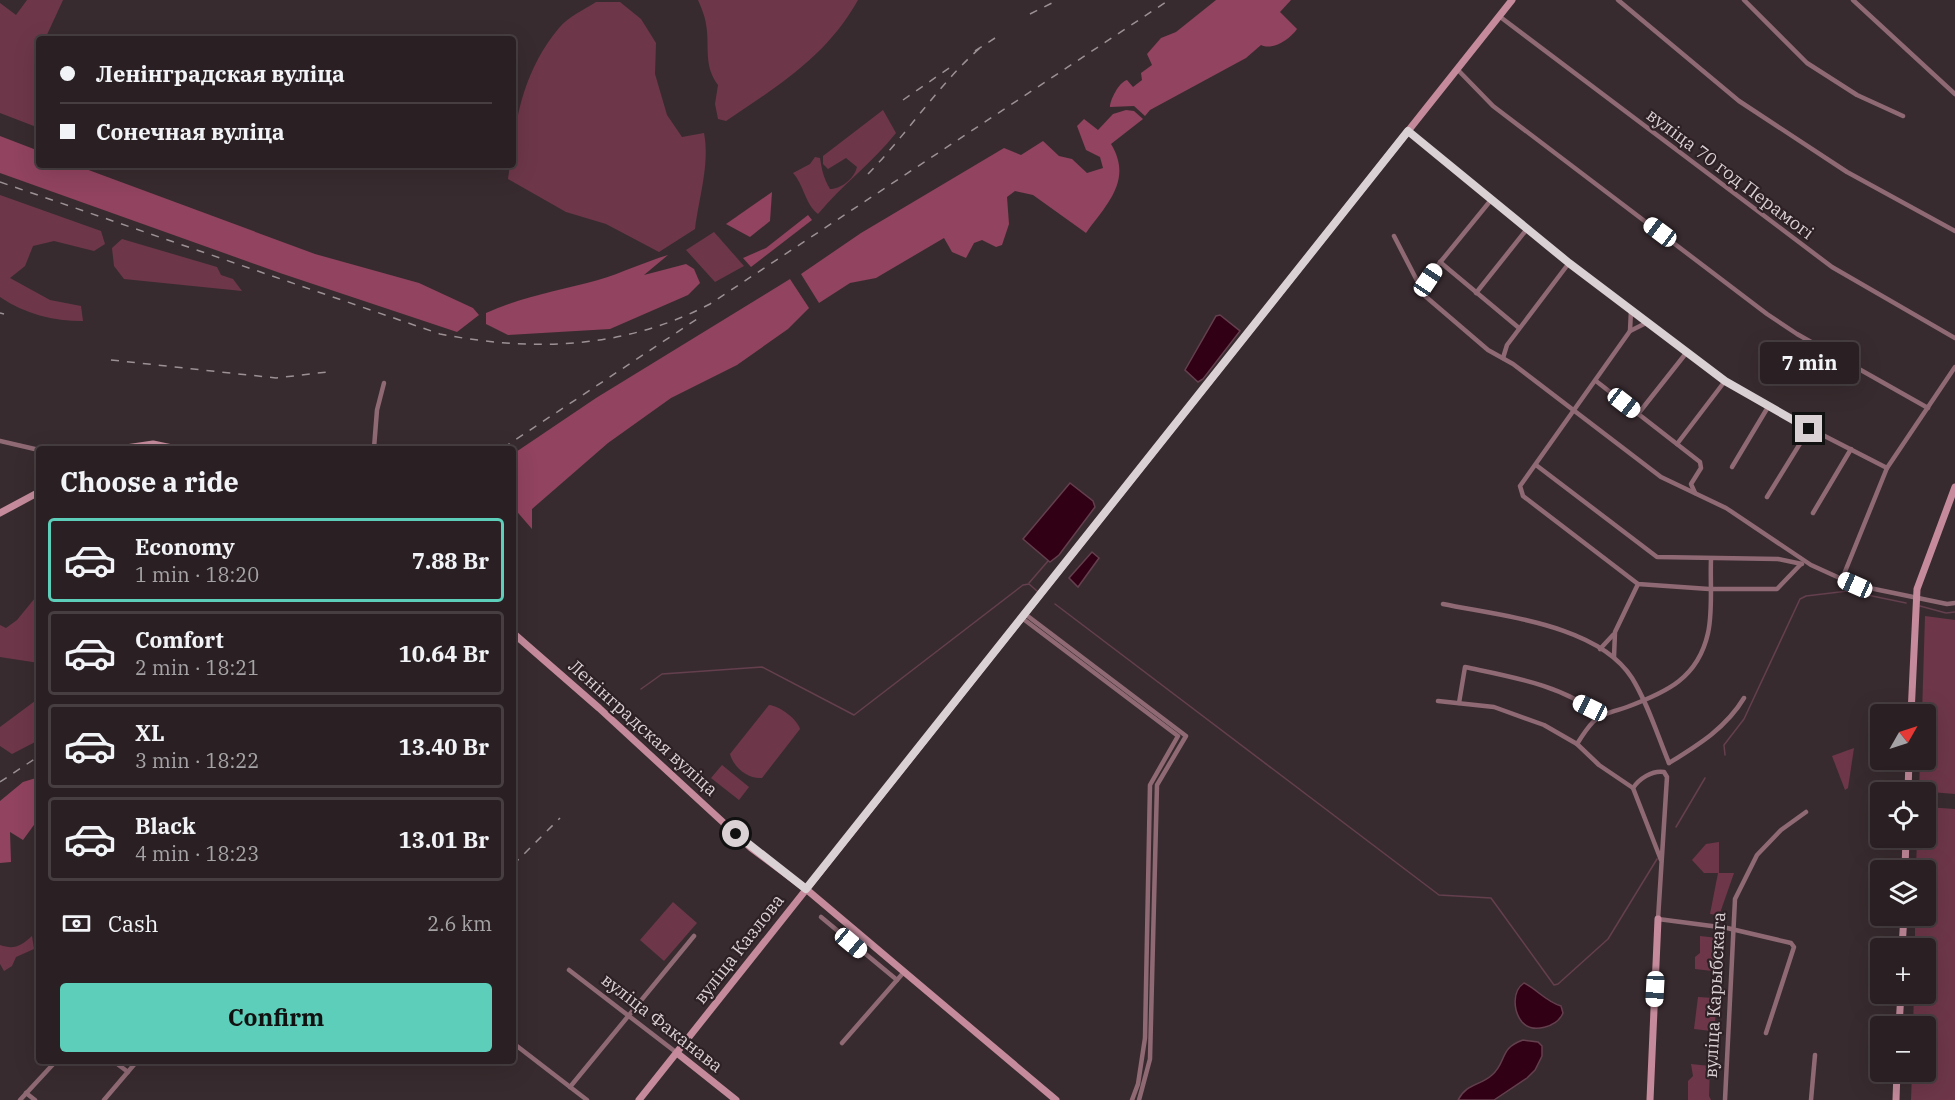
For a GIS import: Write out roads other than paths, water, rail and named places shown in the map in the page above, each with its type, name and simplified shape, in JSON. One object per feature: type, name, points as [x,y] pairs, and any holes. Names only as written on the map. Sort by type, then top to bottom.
[{"type":"main road","name":"вуліца Казлова","points":[[639,1100],[1512,0]]},
{"type":"main road","points":[[140,446],[153,444],[162,446]]},
{"type":"main road","points":[[1911,704],[1915,596],[1955,487]]},
{"type":"main road","points":[[0,513],[36,494]]},
{"type":"main road","name":"Ленінградская вуліца","points":[[516,636],[599,708],[751,848],[806,889],[1056,1100]]},
{"type":"main road","points":[[1650,1100],[1658,919]]},
{"type":"main road","name":"вуліца Факанава","points":[[677,1053],[736,1100]]},
{"type":"main road","points":[[1896,1100],[1897,1082]]},
{"type":"street","points":[[1618,0],[1739,100],[1847,172],[1955,231]]},
{"type":"street","points":[[1744,0],[1807,63],[1857,95],[1903,116]]},
{"type":"street","points":[[1853,0],[1878,26],[1955,94]]},
{"type":"street","name":"вуліца 70 год Перамогі","points":[[1499,16],[1832,267],[1955,338]]},
{"type":"street","points":[[1457,69],[1493,106],[1767,314],[1797,334],[1929,408]]},
{"type":"street","points":[[1408,131],[1569,263],[1725,381],[1768,407],[1887,468]]},
{"type":"street","points":[[1420,287],[1491,200]]},
{"type":"street","points":[[1476,293],[1527,229]]},
{"type":"street","points":[[1394,236],[1425,296],[1488,350],[1503,358],[1661,477],[1726,508],[1811,565],[1855,585],[1955,603]]},
{"type":"street","points":[[1440,262],[1519,328]]},
{"type":"street","points":[[1503,358],[1519,328],[1569,263]]},
{"type":"street","points":[[1630,331],[1631,310]]},
{"type":"street","points":[[1648,322],[1630,331],[1520,486],[1523,496],[1638,584],[1709,590],[1777,590],[1801,564]]},
{"type":"street","points":[[1638,414],[1687,352]]},
{"type":"street","points":[[1842,579],[1887,468],[1955,366]]},
{"type":"street","points":[[1596,381],[1702,465],[1691,484],[1695,493]]},
{"type":"street","points":[[1677,444],[1725,381]]},
{"type":"street","points":[[374,446],[376,410],[384,383]]},
{"type":"street","points":[[1732,467],[1768,407]]},
{"type":"street","points":[[1767,496],[1809,429]]},
{"type":"street","points":[[0,441],[36,449]]},
{"type":"street","points":[[1812,513],[1851,450]]},
{"type":"street","points":[[1536,465],[1657,557],[1790,560],[1811,565]]},
{"type":"street","points":[[1790,560],[1793,553]]},
{"type":"street","points":[[1577,744],[1600,716],[1644,701],[1683,679],[1700,659],[1709,631],[1711,559]]},
{"type":"street","points":[[1600,649],[1615,632],[1638,584]]},
{"type":"street","points":[[1443,603],[1536,622],[1568,632],[1614,657],[1631,677],[1644,701],[1669,763],[1666,774],[1658,919],[1732,929],[1791,943],[1794,947],[1766,1033]]},
{"type":"street","points":[[1023,616],[1178,736],[1150,785],[1145,1038],[1138,1084],[1132,1100]]},
{"type":"street","points":[[1023,616],[1186,736],[1157,785],[1150,1059],[1139,1100]]},
{"type":"street","points":[[1614,657],[1615,632]]},
{"type":"street","points":[[1459,703],[1465,668],[1529,681],[1590,708],[1600,716]]},
{"type":"street","points":[[1669,763],[1703,742],[1726,722],[1744,698]]},
{"type":"street","points":[[1438,701],[1494,707],[1562,733],[1599,765],[1633,788],[1661,860]]},
{"type":"street","points":[[1633,788],[1654,772],[1660,771],[1666,774]]},
{"type":"street","name":"вуліца Карыбскага","points":[[1725,1100],[1735,899],[1750,864],[1777,833],[1806,812]]},
{"type":"street","points":[[821,917],[897,980]]},
{"type":"street","points":[[570,1087],[694,936]]},
{"type":"street","name":"вуліца Факанава","points":[[569,970],[677,1053]]},
{"type":"street","points":[[842,1043],[904,972]]},
{"type":"street","points":[[516,1045],[587,1100]]},
{"type":"street","points":[[1811,1100],[1815,1055]]},
{"type":"street","points":[[20,1100],[53,1064]]},
{"type":"street","points":[[117,1064],[128,1072]]},
{"type":"street","points":[[104,1100],[135,1064]]},
{"type":"street","points":[[26,1093],[35,1100]]},
{"type":"waterway","points":[[1029,583],[1048,561]]},
{"type":"waterway","points":[[641,689],[662,674],[762,667],[854,715],[1023,585],[1029,584],[1037,591]]},
{"type":"waterway","points":[[1725,755],[1724,745],[1744,719],[1800,599],[1806,596],[1848,591],[1906,603]]},
{"type":"waterway","points":[[1055,604],[1439,895],[1491,898],[1554,985],[1558,984],[1608,939],[1657,859]]},
{"type":"waterway","points":[[1920,606],[1946,613],[1955,612]]},
{"type":"waterway","points":[[1676,827],[1705,778]]},
{"type":"railway","points":[[1030,14],[1058,0]]},
{"type":"railway","points":[[0,182],[440,334],[475,340],[544,344],[578,343],[612,338],[678,319],[710,304],[1169,0]]},
{"type":"railway","points":[[975,51],[995,38]]},
{"type":"railway","points":[[868,174],[951,77],[981,47]]},
{"type":"railway","points":[[903,100],[955,64]]},
{"type":"railway","points":[[0,313],[4,314]]},
{"type":"railway","points":[[506,446],[700,317]]},
{"type":"railway","points":[[111,360],[276,378],[327,372]]},
{"type":"railway","points":[[0,782],[36,758]]},
{"type":"railway","points":[[516,862],[560,818]]}]
